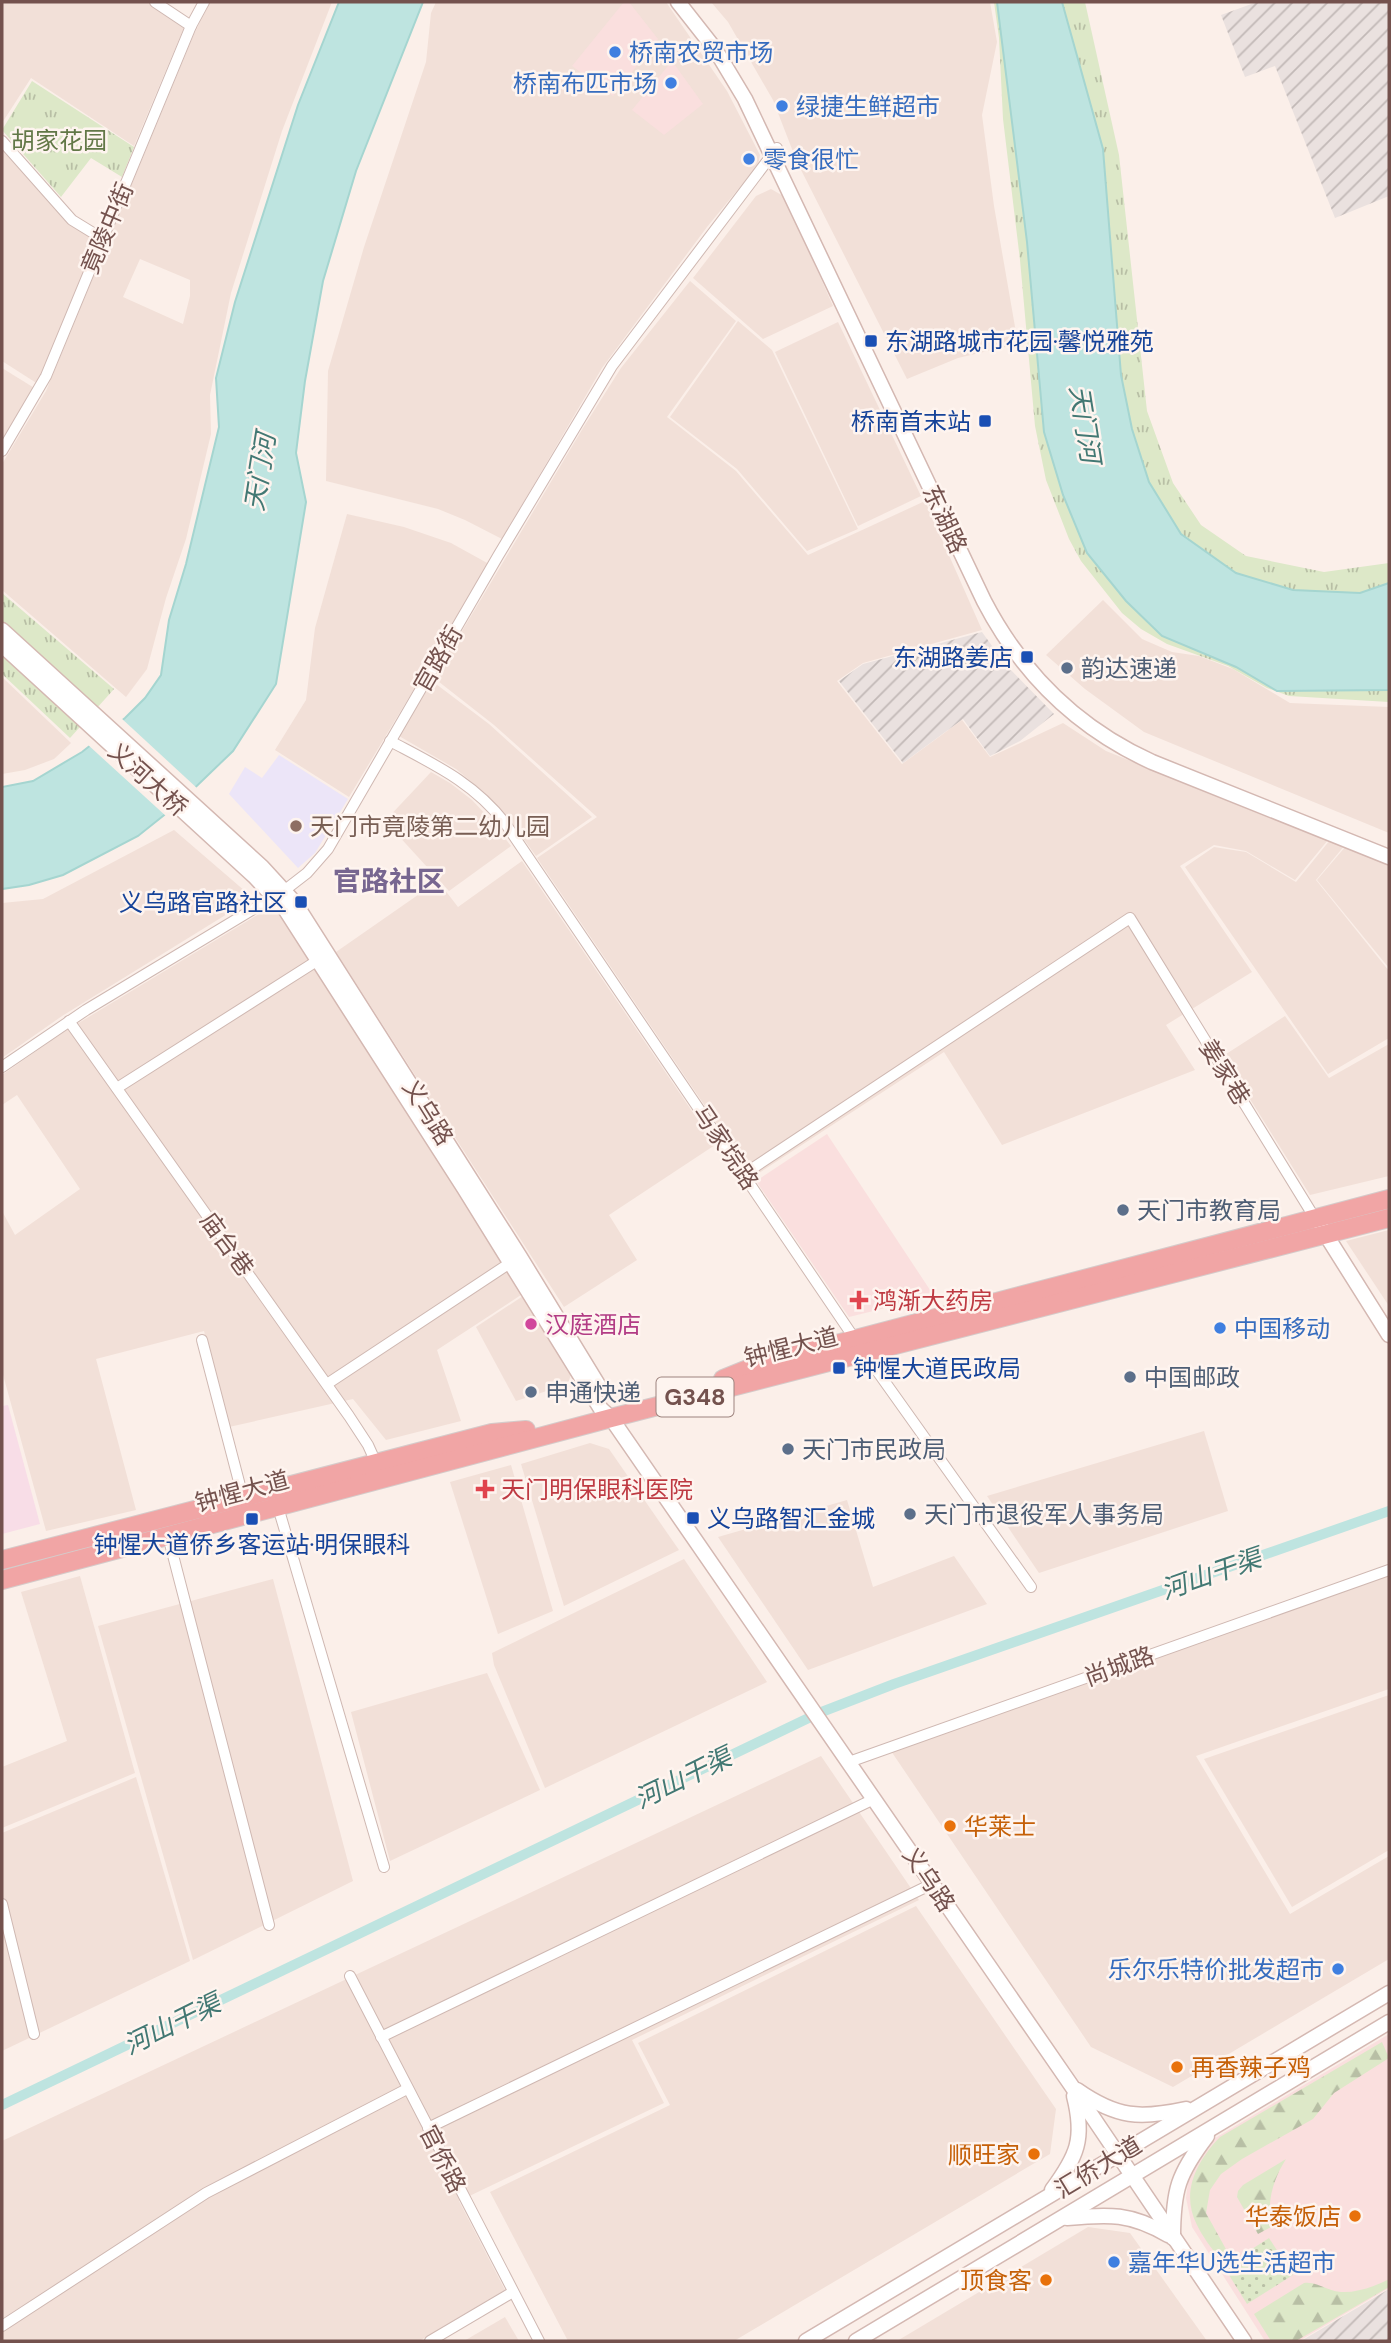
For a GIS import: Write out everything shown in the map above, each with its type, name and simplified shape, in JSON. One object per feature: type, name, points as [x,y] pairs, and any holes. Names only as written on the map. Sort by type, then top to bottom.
[{"type":"highway","points":[[1322,1230],[1389,1199]]},
{"type":"highway","name":"钟惺大道","points":[[1017,1310],[1157,1282],[1389,1207]]},
{"type":"highway","name":"钟惺大道","points":[[2,1580],[279,1510],[608,1411],[724,1385],[1017,1310],[1195,1254],[1389,1218]]},
{"type":"highway","points":[[1322,1230],[1389,1226]]},
{"type":"highway","name":"钟惺大道","points":[[2,1568],[377,1467],[527,1435]]},
{"type":"highway","points":[[2,1560],[244,1501]]},
{"type":"highway","points":[[2,1587],[169,1539]]},
{"type":"main road","name":"东湖路","points":[[677,2],[704,33],[726,66],[775,152],[998,617],[1031,665],[1070,705],[1126,743],[1389,850]]},
{"type":"main road","name":"东湖路","points":[[688,2],[733,62],[984,601],[1006,640],[1032,674],[1066,709],[1100,735],[1123,748],[1176,772],[1389,857]]},
{"type":"main road","points":[[2,631],[91,719]]},
{"type":"main road","points":[[2,645],[91,719]]},
{"type":"main road","name":"义河大桥","points":[[91,719],[213,830]]},
{"type":"main road","name":"义乌路","points":[[213,830],[280,893],[291,918],[323,957],[608,1411],[1244,2341]]},
{"type":"main road","points":[[1322,1230],[1389,1335]]},
{"type":"main road","name":"汇侨大道","points":[[806,2341],[1389,1993]]},
{"type":"main road","name":"汇侨大道","points":[[856,2341],[1389,2022]]},
{"type":"main road","points":[[1070,2085],[1102,2106],[1123,2114],[1153,2115],[1198,2106]]},
{"type":"main road","points":[[1046,2198],[1077,2152],[1079,2118],[1070,2085]]},
{"type":"main road","points":[[1062,2218],[1104,2215],[1129,2217],[1151,2225],[1172,2238],[1178,2182],[1188,2161],[1212,2129]]},
{"type":"street","points":[[155,2],[191,26]]},
{"type":"street","name":"竟陵中街","points":[[2,451],[40,388],[191,26],[204,2]]},
{"type":"street","points":[[2,141],[72,220],[103,239]]},
{"type":"street","name":"官路街","points":[[2,1067],[69,1021],[280,893],[307,873],[328,849],[612,366],[775,152]]},
{"type":"street","name":"马家垸路","points":[[390,741],[463,781],[499,815],[519,841],[863,1350],[1031,1587]]},
{"type":"street","name":"姜家巷","points":[[744,1174],[1130,918],[1322,1230]]},
{"type":"street","points":[[117,1088],[323,957]]},
{"type":"street","name":"庙台巷","points":[[69,1021],[327,1384],[368,1445],[377,1467]]},
{"type":"street","points":[[327,1384],[515,1260]]},
{"type":"street","points":[[202,1340],[244,1501]]},
{"type":"street","points":[[279,1510],[384,1867]]},
{"type":"street","points":[[169,1539],[269,1925]]},
{"type":"street","name":"尚城路","points":[[849,1762],[1389,1570]]},
{"type":"street","points":[[381,2037],[874,1799]]},
{"type":"street","points":[[428,2128],[932,1884]]},
{"type":"street","points":[[2,1904],[34,2034]]},
{"type":"street","name":"官侨路","points":[[350,1976],[538,2341]]},
{"type":"street","points":[[2,2326],[206,2193],[407,2088]]},
{"type":"street","points":[[430,2341],[513,2292]]},
{"type":"shaded area","points":[[2,2],[149,2],[185,25],[134,146],[31,78],[2,123]]},
{"type":"shaded area","points":[[210,2],[332,2],[282,131],[231,293],[210,395],[211,434],[186,539],[166,598],[147,669],[126,697],[2,590],[2,464],[46,391],[194,34]],"holes":[[[140,259],[190,280],[190,296],[183,324],[123,297]]]},
{"type":"shaded area","points":[[436,2],[666,2],[727,91],[760,155],[758,165],[707,227],[602,368],[502,539],[438,509],[326,481],[328,371],[364,247],[426,62],[431,13]]},
{"type":"shaded area","name":"桥南农贸市场","points":[[624,2],[629,2],[658,39],[613,96],[572,66]]},
{"type":"shaded area","points":[[711,2],[990,2],[997,42],[982,115],[994,206],[1018,344],[958,358],[907,379],[797,162],[773,100],[728,22]]},
{"type":"shaded area","points":[[1257,2],[1389,2],[1389,196],[1335,218],[1275,66],[1245,77],[1221,15]]},
{"type":"shaded area","name":"桥南布匹市场","points":[[672,61],[703,104],[664,135],[632,110]]},
{"type":"shaded area","points":[[2,149],[73,226],[99,240],[38,384],[2,361]]},
{"type":"shaded area","points":[[771,189],[785,197],[833,306],[763,339],[693,278],[756,196]]},
{"type":"shaded area","points":[[690,281],[736,321],[667,417],[736,471],[808,555],[925,501],[982,630],[863,663],[837,681],[902,764],[962,720],[990,757],[1063,723],[1106,751],[1328,840],[1295,880],[1246,851],[1214,845],[1180,866],[1252,972],[1166,1025],[1195,1070],[1002,1145],[944,1052],[753,1177],[537,858],[597,817],[494,725],[434,678],[621,368]]},
{"type":"shaded area","points":[[738,321],[772,350],[858,529],[807,551],[737,469],[670,417]]},
{"type":"shaded area","points":[[838,322],[921,496],[858,526],[775,352]]},
{"type":"shaded area","points":[[2,368],[36,389],[2,444]]},
{"type":"shaded area","points":[[347,514],[404,527],[451,543],[489,564],[349,797],[275,750],[306,700],[315,628]]},
{"type":"shaded area","points":[[1103,600],[1142,639],[1172,652],[1199,656],[1233,669],[1290,703],[1389,707],[1389,833],[1144,732],[1085,689],[1046,655]]},
{"type":"shaded area","points":[[982,632],[1005,664],[1054,714],[1020,741],[990,756],[963,719],[903,763],[839,681],[863,664]]},
{"type":"shaded area","points":[[2,677],[71,743],[54,759],[25,770],[2,774]]},
{"type":"shaded area","points":[[432,681],[489,724],[592,817],[536,856],[509,819],[485,793],[456,769],[399,736]]},
{"type":"shaded area","name":"天门市竟陵第二幼儿园","points":[[279,755],[348,799],[315,853],[298,868],[229,794],[245,767],[262,778]]},
{"type":"shaded area","points":[[431,772],[472,800],[511,846],[449,891],[385,821]]},
{"type":"shaded area","points":[[174,830],[253,898],[62,1016],[2,1058],[2,903],[43,899]]},
{"type":"shaded area","points":[[1330,840],[1345,845],[1316,880],[1389,971],[1389,1038],[1328,1074],[1185,867],[1214,847],[1246,852],[1296,882]]},
{"type":"shaded area","points":[[1346,846],[1389,863],[1389,968],[1317,880]]},
{"type":"shaded area","points":[[522,861],[715,1145],[609,1215],[637,1260],[564,1307],[336,952],[438,881],[458,907]]},
{"type":"shaded area","points":[[277,903],[524,1293],[437,1350],[461,1421],[386,1440],[353,1399],[229,1427],[204,1331],[96,1359],[136,1510],[46,1531],[2,1371],[2,1211],[15,1235],[80,1189],[17,1095],[2,1105],[2,1075],[62,1033]]},
{"type":"shaded area","points":[[1285,1016],[1329,1078],[1389,1044],[1389,1176],[1310,1195],[1223,1056]]},
{"type":"shaded area","points":[[827,1134],[934,1296],[849,1317],[756,1181]]},
{"type":"shaded area","points":[[1389,1230],[1389,1306],[1346,1241]]},
{"type":"shaded area","points":[[523,1296],[571,1374],[568,1384],[516,1401],[476,1327]]},
{"type":"shaded area","points":[[8,1405],[40,1524],[2,1534],[2,1406]]},
{"type":"shaded area","points":[[1204,1431],[1228,1511],[1039,1573],[987,1496]]},
{"type":"shaded area","points":[[590,1443],[609,1449],[679,1550],[564,1606],[521,1464]]},
{"type":"shaded area","points":[[511,1465],[553,1611],[498,1634],[450,1482]]},
{"type":"shaded area","points":[[847,1500],[873,1587],[954,1556],[987,1604],[808,1670],[718,1537]]},
{"type":"shaded area","points":[[684,1559],[767,1682],[545,1788],[494,1665],[492,1653]]},
{"type":"shaded area","points":[[1389,1570],[1389,1689],[1196,1756],[1290,1914],[1389,1856],[1389,1959],[1173,2087],[1091,2047],[889,1748]]},
{"type":"shaded area","points":[[80,1576],[135,1773],[2,1828],[2,1767],[67,1741],[21,1592]]},
{"type":"shaded area","points":[[273,1579],[353,1881],[193,1960],[98,1626]]},
{"type":"shaded area","points":[[487,1673],[540,1790],[390,1861],[351,1712]]},
{"type":"shaded area","points":[[1389,1695],[1389,1850],[1292,1907],[1204,1759]]},
{"type":"shaded area","points":[[821,1756],[919,1900],[632,2040],[664,2103],[459,2201],[505,2290],[419,2341],[2,2341],[2,2141]]},
{"type":"shaded area","points":[[136,1777],[190,1961],[2,2051],[2,1833]]},
{"type":"shaded area","points":[[916,1906],[1056,2109],[1050,2154],[734,2341],[568,2341],[490,2192],[670,2105],[638,2043]]},
{"type":"shaded area","points":[[1389,2034],[1389,2288],[1299,2341],[1265,2341],[1192,2227],[1186,2198],[1194,2164],[1212,2140]]},
{"type":"shaded area","points":[[1088,2227],[1130,2233],[1207,2341],[897,2341]]},
{"type":"shaded area","points":[[1389,2289],[1389,2341],[1301,2341]]},
{"type":"shaded area","points":[[505,2317],[519,2341],[464,2341]]},
{"type":"green space","points":[[994,2],[1085,2],[1119,155],[1147,411],[1173,483],[1201,525],[1246,556],[1324,572],[1389,563],[1389,702],[1289,696],[1267,688],[1228,666],[1167,644],[1141,629],[1122,613],[1081,561],[1069,539],[1046,480],[1035,426],[1020,260],[1003,119],[999,38]]},
{"type":"green space","name":"胡家花园","points":[[32,81],[134,147],[122,177],[91,158],[61,197],[2,130]]},
{"type":"green space","points":[[2,593],[114,689],[70,738],[2,674]]},
{"type":"green space","points":[[1382,2042],[1389,2058],[1334,2093],[1313,2119],[1221,2174],[1210,2190],[1206,2213],[1227,2251],[1218,2257],[1197,2225],[1190,2201],[1194,2178],[1204,2156],[1220,2137]]},
{"type":"green space","points":[[1286,2159],[1270,2200],[1273,2226],[1258,2234],[1237,2197],[1238,2191],[1243,2185]]},
{"type":"green space","points":[[1269,2238],[1293,2275],[1247,2304],[1224,2267]]},
{"type":"green space","points":[[1389,2279],[1389,2287],[1296,2341],[1271,2341],[1254,2314],[1304,2283],[1347,2292]]},
{"type":"water","name":"天门河","points":[[339,2],[423,2],[356,171],[323,281],[305,381],[296,453],[306,502],[276,684],[233,751],[178,804],[138,836],[63,875],[29,885],[2,889],[2,787],[33,781],[82,752],[125,718],[145,698],[161,675],[169,620],[186,564],[219,427],[216,378],[235,302],[298,105]]},
{"type":"water","name":"天门河","points":[[997,2],[1062,2],[1103,149],[1121,375],[1132,429],[1149,482],[1181,534],[1236,573],[1293,590],[1360,593],[1389,583],[1389,690],[1277,691],[1236,667],[1162,636],[1126,601],[1087,553],[1063,495],[1044,432],[1027,242]]},
{"type":"pier","points":[[120,717],[198,789],[167,817],[87,744]]},
{"type":"waterway","name":"河山干渠","points":[[2,2105],[819,1713],[894,1684],[1389,1511]]},
{"type":"place","name":"桥南农贸市场","points":[[615,52]]},
{"type":"place","name":"桥南布匹市场","points":[[671,83]]},
{"type":"place","name":"绿捷生鲜超市","points":[[782,106]]},
{"type":"place","name":"零食很忙","points":[[749,159]]},
{"type":"place","name":"东湖路城市花园·馨悦雅苑","points":[[871,341]]},
{"type":"place","name":"桥南首末站","points":[[985,421]]},
{"type":"place","name":"东湖路姜店","points":[[1027,657]]},
{"type":"place","name":"韵达速递","points":[[1067,668]]},
{"type":"place","name":"天门市竟陵第二幼儿园","points":[[296,826]]},
{"type":"place","name":"义乌路官路社区","points":[[301,902]]},
{"type":"place","name":"天门市教育局","points":[[1123,1210]]},
{"type":"place","name":"鸿渐大药房","points":[[859,1300]]},
{"type":"place","name":"汉庭酒店","points":[[531,1324]]},
{"type":"place","name":"中国移动","points":[[1220,1328]]},
{"type":"place","name":"钟惺大道民政局","points":[[839,1368]]},
{"type":"place","name":"中国邮政","points":[[1130,1377]]},
{"type":"place","name":"申通快递","points":[[531,1392]]},
{"type":"place","name":"天门市民政局","points":[[788,1449]]},
{"type":"place","name":"天门明保眼科医院","points":[[485,1489]]},
{"type":"place","name":"天门市退役军人事务局","points":[[910,1514]]},
{"type":"place","name":"义乌路智汇金城","points":[[693,1518]]},
{"type":"place","name":"钟惺大道侨乡客运站·明保眼科","points":[[252,1519]]},
{"type":"place","name":"华莱士","points":[[950,1826]]},
{"type":"place","name":"乐尔乐特价批发超市","points":[[1338,1969]]},
{"type":"place","name":"再香辣子鸡","points":[[1177,2067]]},
{"type":"place","name":"顺旺家","points":[[1034,2154]]},
{"type":"place","name":"华泰饭店","points":[[1355,2216]]},
{"type":"place","name":"嘉年华U选生活超市","points":[[1114,2262]]},
{"type":"place","name":"顶食客","points":[[1046,2280]]},
{"type":"district","name":"官路社区","points":[[389,881]]}]
